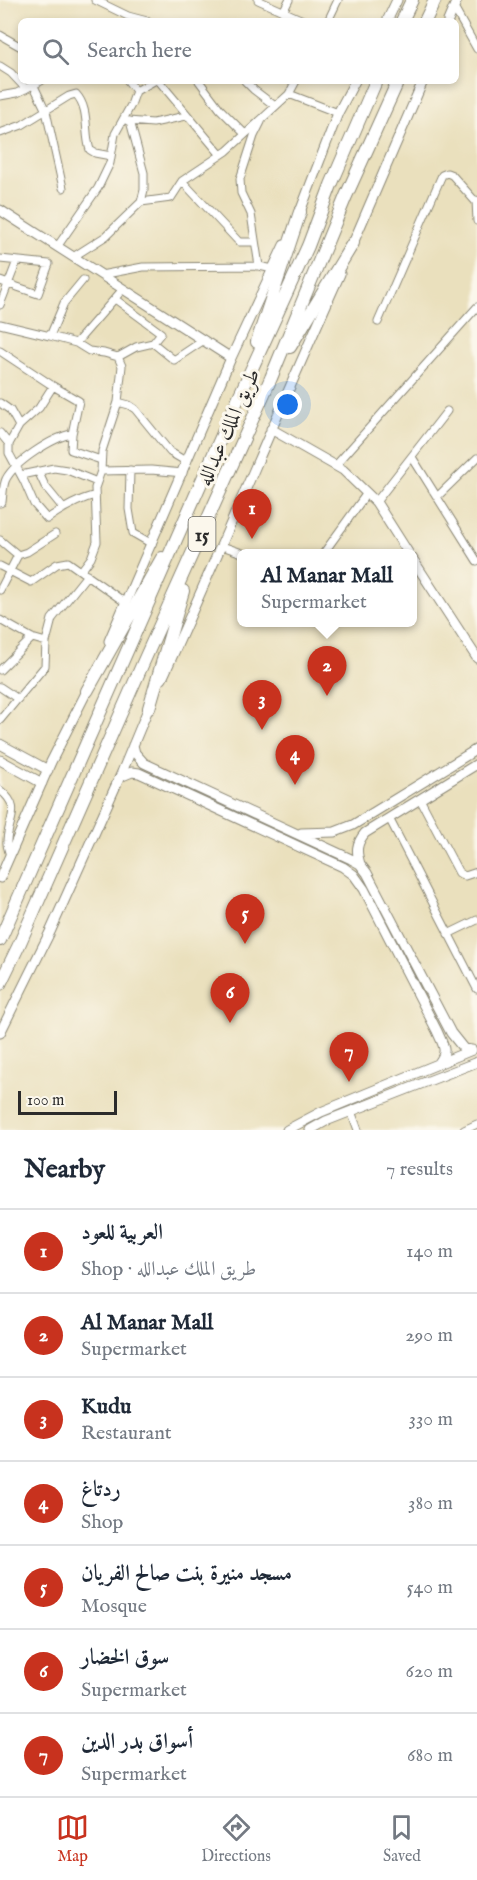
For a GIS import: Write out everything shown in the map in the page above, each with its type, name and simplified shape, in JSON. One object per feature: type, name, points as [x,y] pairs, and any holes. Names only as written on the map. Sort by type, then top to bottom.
[{"type":"highway","points":[[403,18],[412,0]]},
{"type":"highway","points":[[426,18],[435,0]]},
{"type":"highway","name":"طريق الملك عبدالله","points":[[0,940],[237,401],[308,246],[331,185],[375,84]]},
{"type":"highway","name":"طريق الملك عبدالله","points":[[0,984],[271,378],[346,196],[397,84]]},
{"type":"highway","points":[[237,401],[300,213]]},
{"type":"highway","points":[[271,378],[353,243]]},
{"type":"highway","points":[[87,691],[197,494]]},
{"type":"highway","points":[[149,708],[195,550]]},
{"type":"main road","points":[[388,18],[397,0]]},
{"type":"main road","points":[[449,18],[455,4]]},
{"type":"main road","points":[[0,878],[48,770],[87,691],[231,358],[300,213],[338,113],[353,84]]},
{"type":"main road","points":[[0,1033],[51,930],[120,777],[422,84]]},
{"type":"main road","points":[[0,210],[231,358]]},
{"type":"main road","points":[[271,429],[344,470],[376,502],[407,549]]},
{"type":"main road","points":[[417,566],[476,654]]},
{"type":"main road","points":[[0,744],[48,770]]},
{"type":"main road","points":[[133,744],[135,753],[144,764],[360,864],[367,873],[451,1033],[463,1048],[474,1049]]},
{"type":"main road","points":[[296,833],[336,832],[353,825],[477,749]]},
{"type":"main road","points":[[4,763],[42,783]]},
{"type":"main road","points":[[360,864],[357,842],[365,833],[477,764]]},
{"type":"main road","points":[[120,777],[127,772],[139,773],[343,867],[354,875],[364,889],[438,1031],[445,1048],[444,1056],[438,1064]]},
{"type":"main road","points":[[287,1130],[321,1112],[474,1049]]},
{"type":"main road","points":[[310,1130],[477,1062]]},
{"type":"street","points":[[94,0],[126,18]]},
{"type":"street","points":[[258,0],[298,18]]},
{"type":"street","points":[[283,12],[289,0]]},
{"type":"street","points":[[329,18],[338,0]]},
{"type":"street","points":[[455,4],[477,49]]},
{"type":"street","points":[[0,35],[18,45]]},
{"type":"street","points":[[0,66],[18,80]]},
{"type":"street","points":[[21,84],[26,89]]},
{"type":"street","points":[[0,96],[36,84]]},
{"type":"street","points":[[130,84],[136,91]]},
{"type":"street","points":[[57,247],[98,188],[111,156],[115,134],[126,121],[136,91],[149,84]]},
{"type":"street","points":[[161,84],[220,155]]},
{"type":"street","points":[[201,84],[220,110],[245,134]]},
{"type":"street","points":[[248,84],[275,106]]},
{"type":"street","points":[[141,202],[171,198],[182,181],[220,155],[245,134],[289,94],[294,84]]},
{"type":"street","points":[[33,86],[46,111],[63,188]]},
{"type":"street","points":[[0,133],[22,125],[76,94],[84,111],[90,150],[111,156]]},
{"type":"street","points":[[289,94],[338,113]]},
{"type":"street","points":[[126,121],[153,123],[186,116]]},
{"type":"street","points":[[259,266],[251,214],[242,193],[240,179],[254,136],[263,117]]},
{"type":"street","points":[[73,257],[106,236],[141,202],[144,173],[126,121]]},
{"type":"street","points":[[378,322],[442,175],[447,173],[452,175],[476,200],[477,221]]},
{"type":"street","points":[[182,181],[239,242],[255,242]]},
{"type":"street","points":[[0,259],[49,264],[38,294],[0,281]]},
{"type":"street","points":[[0,305],[17,261]]},
{"type":"street","points":[[101,275],[143,267],[259,266],[273,269]]},
{"type":"street","points":[[50,336],[64,303],[82,280]]},
{"type":"street","points":[[76,343],[123,289]]},
{"type":"street","points":[[0,324],[76,343],[89,351],[118,357],[136,347],[153,343],[161,333],[115,299]]},
{"type":"street","points":[[336,465],[477,307]]},
{"type":"street","points":[[153,343],[174,360],[204,340]]},
{"type":"street","points":[[0,351],[53,386],[79,400],[71,450],[101,460]]},
{"type":"street","points":[[0,720],[45,666],[46,642],[52,619],[84,573],[97,542],[95,495],[101,471],[102,451],[118,402],[122,366],[118,357]]},
{"type":"street","points":[[53,386],[39,408],[19,426],[9,444],[9,453],[34,504],[47,519],[78,500],[95,495]]},
{"type":"street","points":[[118,402],[135,409],[170,452],[187,462]]},
{"type":"street","points":[[0,403],[10,410],[19,426]]},
{"type":"street","points":[[376,502],[447,411]]},
{"type":"street","points":[[0,433],[9,444]]},
{"type":"street","points":[[0,503],[6,480],[16,466],[62,435],[72,434]]},
{"type":"street","points":[[412,457],[477,561]]},
{"type":"street","points":[[437,497],[476,462]]},
{"type":"street","points":[[21,475],[54,468],[67,470],[97,482]]},
{"type":"street","points":[[130,470],[129,509],[133,533],[152,544]]},
{"type":"street","points":[[38,471],[45,486],[63,508]]},
{"type":"street","points":[[101,471],[183,473]]},
{"type":"street","points":[[327,549],[368,493]]},
{"type":"street","points":[[0,590],[18,555],[27,552],[55,534]]},
{"type":"street","points":[[0,540],[18,555]]},
{"type":"street","points":[[222,546],[237,551]]},
{"type":"street","points":[[0,566],[31,582],[57,564],[68,562],[126,603]]},
{"type":"street","points":[[0,620],[32,638],[46,642]]},
{"type":"street","points":[[0,670],[32,638]]},
{"type":"street","points":[[0,687],[18,699]]},
{"type":"street","points":[[4,763],[16,753]]},
{"type":"street","points":[[1,792],[11,803],[14,812],[6,841],[10,855]]},
{"type":"street","points":[[420,799],[459,873],[465,876],[477,872]]},
{"type":"street","points":[[389,818],[477,989]]},
{"type":"street","points":[[448,934],[477,920]]},
{"type":"street","points":[[351,1112],[358,1130]]},
{"type":"street","points":[[464,1130],[477,1124]]},
{"type":"place","name":"العربية للعود","points":[[252,539]]},
{"type":"place","name":"Al Manar Mall","points":[[327,696]]},
{"type":"place","name":"Kudu","points":[[262,730]]},
{"type":"place","name":"ردتاغ","points":[[295,785]]},
{"type":"place","name":"مسجد منيرة بنت صالح الفريان","points":[[245,944]]},
{"type":"place","name":"سوق الخضار","points":[[230,1023]]},
{"type":"place","name":"أسواق بدر الدين","points":[[349,1082]]}]
